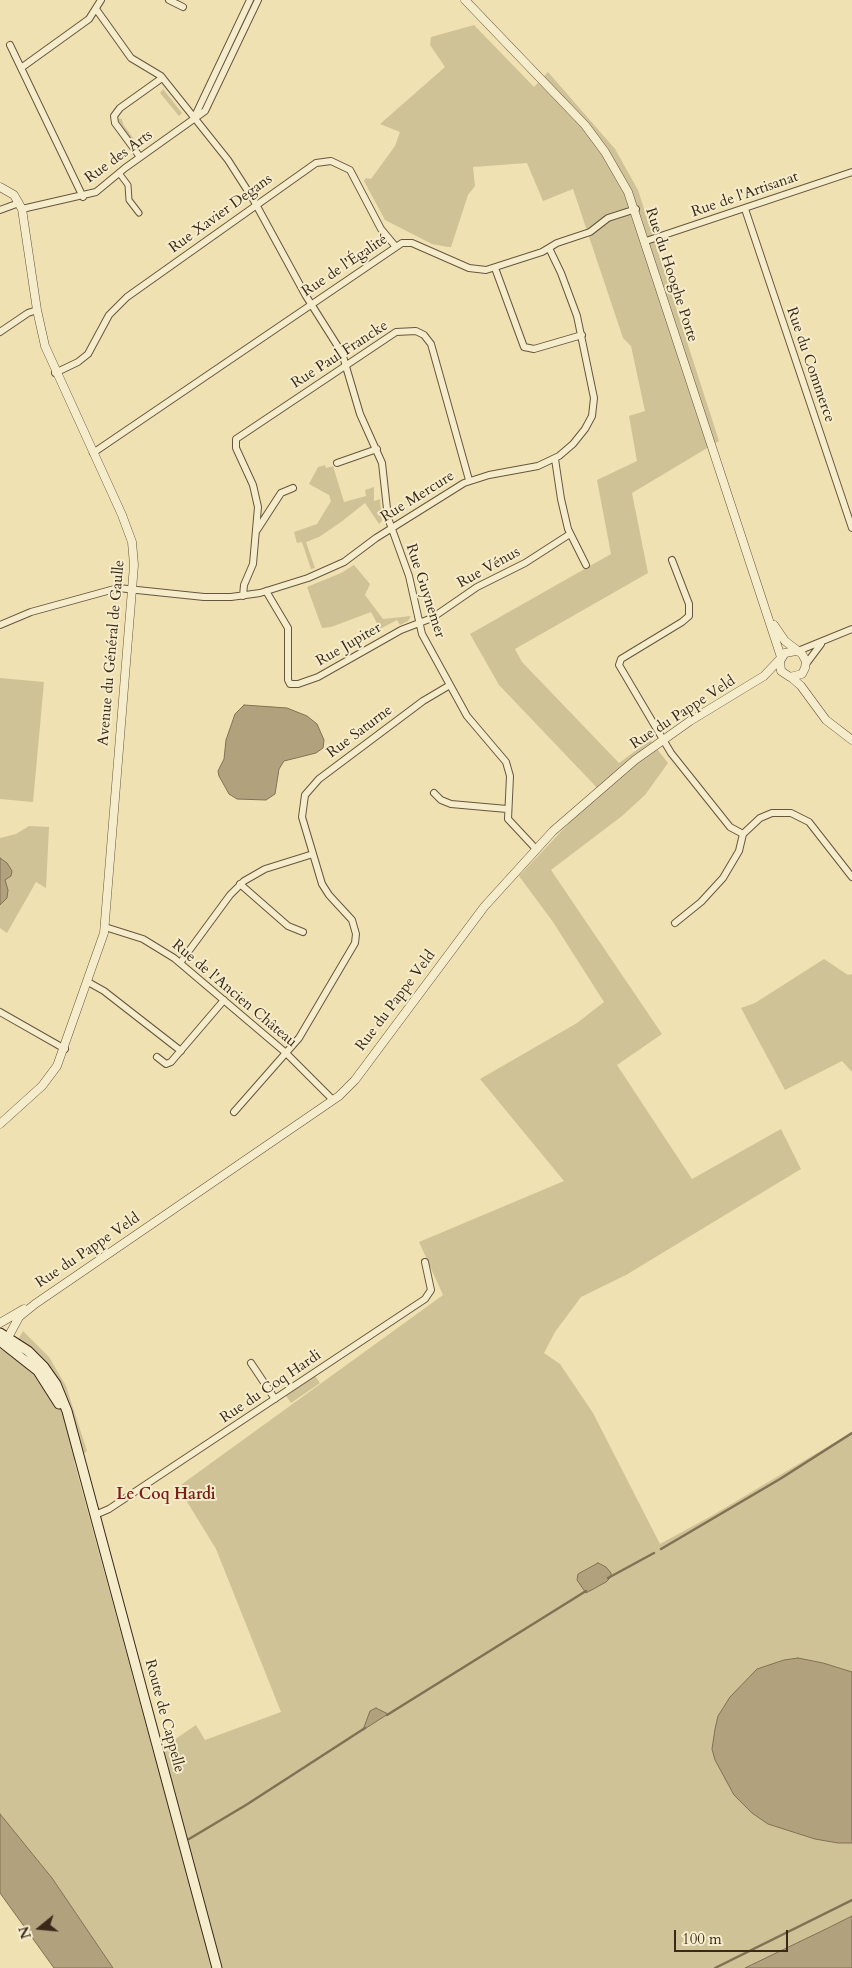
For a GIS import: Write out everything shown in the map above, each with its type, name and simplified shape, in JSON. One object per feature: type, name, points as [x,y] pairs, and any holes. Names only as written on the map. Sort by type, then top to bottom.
[{"type":"main road","name":"Route de Cappelle","points":[[3,1339],[44,1373],[60,1406],[95,1515],[217,1968]]},
{"type":"street","points":[[21,68],[86,21],[96,9],[100,0]]},
{"type":"street","points":[[170,0],[184,7]]},
{"type":"street","points":[[194,117],[250,0]]},
{"type":"street","name":"Rue des Arts","points":[[0,210],[82,197],[100,190],[119,173],[208,107],[258,0]]},
{"type":"street","name":"Rue du Hooghe Porte","points":[[465,0],[590,132],[619,174],[636,209],[781,658]]},
{"type":"street","name":"Rue Guynemer","points":[[96,9],[131,58],[162,78],[228,160],[256,204],[311,304],[342,353],[360,414],[383,468],[386,508],[391,529],[409,576],[422,634],[467,716],[507,764],[510,776],[508,809],[510,823],[536,849]]},
{"type":"street","points":[[10,45],[82,197]]},
{"type":"street","points":[[140,157],[115,123],[114,116],[120,108],[162,78]]},
{"type":"street","name":"Rue Xavier Degans","points":[[55,373],[78,362],[88,354],[109,315],[127,297],[313,164],[323,161],[336,163],[344,166],[352,174],[381,229],[396,247]]},
{"type":"street","name":"Rue de l'Artisanat","points":[[646,242],[852,172]]},
{"type":"street","points":[[119,173],[129,187],[128,198],[139,213]]},
{"type":"street","points":[[0,187],[11,193],[21,206]]},
{"type":"street","name":"Avenue du Général de Gaulle","points":[[0,1124],[45,1083],[65,1049],[105,927],[114,790],[133,588],[134,558],[131,537],[55,373],[45,346],[37,310],[21,206]]},
{"type":"street","name":"Rue de l'Égalité","points":[[93,453],[311,304],[406,242],[469,268],[486,270],[590,232],[608,218],[636,209]]},
{"type":"street","name":"Rue du Commerce","points":[[745,209],[852,528]]},
{"type":"street","name":"Rue Mercure","points":[[0,625],[31,612],[114,589],[133,588],[204,597],[243,596],[266,591],[308,578],[340,565],[391,529],[469,480],[534,467],[555,459],[582,434],[594,407],[593,387],[582,335],[565,284],[549,248]]},
{"type":"street","points":[[495,268],[524,348],[534,350],[582,335]]},
{"type":"street","points":[[0,332],[24,315],[37,310]]},
{"type":"street","name":"Rue Paul Francke","points":[[256,531],[258,513],[256,494],[236,448],[236,439],[396,332],[412,330],[424,335],[434,353],[469,480]]},
{"type":"street","points":[[337,463],[376,449]]},
{"type":"street","points":[[555,459],[561,499],[570,534],[586,565]]},
{"type":"street","points":[[243,596],[244,586],[253,564],[256,531],[281,493],[293,488]]},
{"type":"street","name":"Rue Vénus","points":[[419,623],[432,618],[477,587],[525,563],[570,534]]},
{"type":"street","points":[[672,560],[689,604],[689,616],[621,659],[619,663],[663,740],[730,827],[743,834]]},
{"type":"street","name":"Rue Jupiter","points":[[266,591],[288,628],[286,673],[290,684],[298,684],[314,679],[401,630],[419,623]]},
{"type":"street","name":"Rue du Hooghe Porte","points":[[765,608],[782,637],[797,651]]},
{"type":"street","points":[[852,629],[797,651],[789,651],[781,658],[780,667],[801,686],[830,723],[852,740]]},
{"type":"street","points":[[788,676],[798,676],[805,668],[814,651],[828,638]]},
{"type":"street","points":[[797,651],[804,657],[807,687],[818,710]]},
{"type":"street","name":"Rue du Pappe Veld","points":[[3,1339],[19,1317],[35,1304],[333,1100],[355,1080],[476,916],[536,849],[601,788],[663,740],[772,670],[781,658]]},
{"type":"street","name":"Rue du Pappe Veld","points":[[752,684],[788,676]]},
{"type":"street","name":"Rue Saturne","points":[[313,854],[302,813],[305,795],[315,782],[423,701],[450,685]]},
{"type":"street","points":[[434,793],[441,800],[451,804],[508,809]]},
{"type":"street","points":[[675,924],[701,902],[719,883],[739,851],[743,834],[756,821],[768,814],[782,812],[796,814],[813,826],[852,877]]},
{"type":"street","points":[[180,963],[240,884],[266,869],[313,854],[324,888],[350,916],[354,925],[355,938],[351,952],[301,1035],[234,1112]]},
{"type":"street","points":[[240,884],[288,926],[303,932]]},
{"type":"street","name":"Rue de l'Ancien Château","points":[[105,927],[143,939],[180,963],[286,1053],[333,1100]]},
{"type":"street","points":[[88,982],[104,991],[181,1051]]},
{"type":"street","points":[[157,1057],[166,1064],[170,1064],[224,1000]]},
{"type":"street","points":[[0,1012],[65,1049]]},
{"type":"street","name":"Rue du Coq Hardi","points":[[95,1515],[109,1509],[430,1295],[431,1286],[425,1262]]},
{"type":"street","name":"Rue du Pappe Veld","points":[[0,1323],[35,1304]]},
{"type":"street","points":[[251,1363],[275,1399]]},
{"type":"shaded area","points":[[474,25],[534,87],[548,72],[615,149],[638,190],[719,441],[632,493],[648,573],[515,649],[522,662],[619,763],[650,740],[668,763],[645,795],[622,816],[551,870],[662,1034],[617,1065],[692,1179],[781,1129],[801,1169],[626,1275],[581,1297],[555,1332],[544,1353],[560,1364],[593,1413],[660,1544],[713,1515],[852,1432],[852,1968],[113,1968],[52,1878],[0,1814],[0,1349],[10,1354],[23,1331],[49,1357],[66,1386],[87,1451],[74,1461],[154,1755],[169,1750],[174,1740],[196,1725],[205,1740],[281,1712],[216,1549],[178,1487],[443,1295],[419,1242],[564,1181],[480,1079],[577,1023],[604,1002],[553,922],[519,876],[572,820],[602,793],[499,685],[470,634],[611,554],[597,480],[637,461],[629,416],[645,411],[631,346],[623,338],[573,189],[543,201],[527,163],[473,167],[475,186],[468,195],[451,247],[448,247],[432,244],[385,220],[364,181],[366,178],[371,179],[395,146],[400,132],[380,124],[445,67],[430,45],[431,37]]},
{"type":"shaded area","points":[[163,89],[182,113],[179,116],[160,93]]},
{"type":"shaded area","points":[[116,118],[122,119],[123,124],[138,145],[136,147]]},
{"type":"shaded area","points":[[325,465],[326,468],[333,466],[344,502],[366,496],[365,490],[374,487],[374,501],[380,499],[382,521],[379,524],[365,503],[319,537],[306,542],[315,568],[311,569],[302,542],[297,543],[294,532],[317,524],[331,501],[329,495],[309,484],[318,467]]},
{"type":"shaded area","points":[[354,565],[370,584],[365,595],[383,619],[411,616],[408,621],[400,625],[397,620],[380,629],[371,612],[331,627],[322,628],[307,587],[341,573]]},
{"type":"shaded area","points":[[0,678],[44,682],[33,802],[0,799]]},
{"type":"shaded area","points":[[244,705],[287,708],[307,716],[317,724],[324,740],[323,748],[316,753],[284,761],[279,769],[275,794],[266,800],[237,799],[229,794],[219,776],[218,771],[224,759],[226,740],[235,714]]},
{"type":"shaded area","points":[[29,826],[49,827],[46,888],[36,882],[7,933],[0,928],[0,838],[16,834]]},
{"type":"shaded area","points":[[0,858],[7,863],[12,871],[11,876],[5,880],[8,890],[7,898],[0,905]]},
{"type":"shaded area","points":[[824,959],[848,975],[852,974],[852,1072],[842,1061],[785,1090],[741,1008],[755,1003]]},
{"type":"shaded area","points":[[315,1376],[320,1383],[291,1403],[286,1396]]},
{"type":"shaded area","points":[[598,1563],[606,1567],[611,1573],[611,1577],[606,1582],[586,1593],[577,1580],[578,1574]]},
{"type":"shaded area","points":[[798,1658],[852,1672],[852,1843],[838,1843],[815,1839],[768,1824],[752,1813],[734,1795],[715,1760],[712,1749],[718,1716],[730,1697],[757,1669],[784,1660]]},
{"type":"shaded area","points":[[376,1708],[388,1714],[363,1730],[370,1711]]},
{"type":"shaded area","points":[[0,1814],[52,1878],[113,1968],[54,1968],[0,1893]]},
{"type":"shaded area","points":[[852,1916],[852,1968],[745,1968],[828,1928]]},
{"type":"waterway","points":[[661,1549],[780,1479],[852,1433]]},
{"type":"waterway","points":[[608,1578],[654,1553]]},
{"type":"waterway","points":[[387,1715],[586,1591]]},
{"type":"waterway","points":[[189,1839],[246,1805],[365,1728]]},
{"type":"waterway","points":[[715,1968],[852,1900]]},
{"type":"district","name":"Le Coq Hardi","points":[[166,1495]]}]
